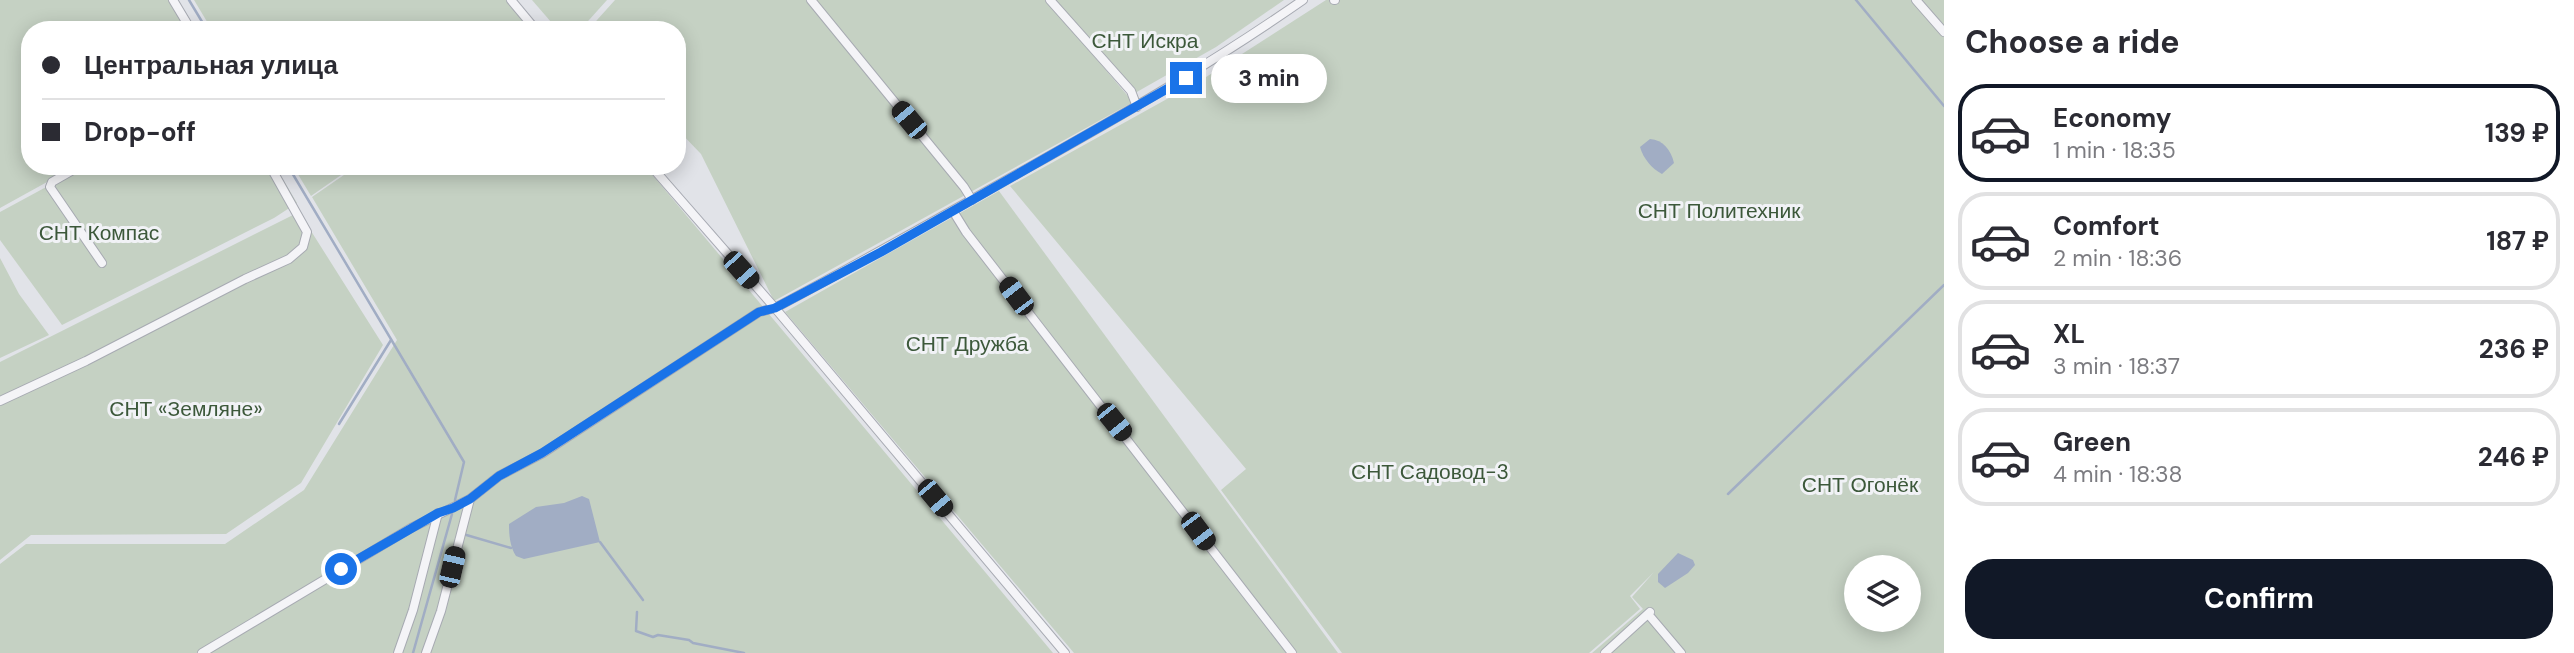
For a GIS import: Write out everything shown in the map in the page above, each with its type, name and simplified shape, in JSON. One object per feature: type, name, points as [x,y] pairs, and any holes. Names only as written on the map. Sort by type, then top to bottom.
[{"type":"street","points":[[173,0],[186,21]]},
{"type":"street","points":[[511,0],[528,21]]},
{"type":"street","points":[[811,0],[972,200]]},
{"type":"street","points":[[1050,0],[1130,91],[1136,107]]},
{"type":"street","points":[[202,653],[438,513],[470,499],[499,476],[542,453],[759,312],[775,308],[1136,107],[1252,36],[1303,0]]},
{"type":"street","points":[[1916,0],[1944,32]]},
{"type":"street","points":[[64,175],[52,182],[50,187],[102,263]]},
{"type":"street","points":[[0,401],[289,259],[303,247],[307,232],[275,175]]},
{"type":"street","points":[[659,175],[775,308],[1065,653]]},
{"type":"street","points":[[953,211],[974,243],[1292,653]]},
{"type":"street","points":[[426,653],[441,611],[470,499]]},
{"type":"street","points":[[398,653],[413,610],[438,513]]},
{"type":"street","points":[[1605,653],[1649,613],[1681,653]]},
{"type":"green space","points":[[0,0],[176,0],[189,21],[21,21],[21,175],[60,175],[0,208]]},
{"type":"green space","points":[[194,0],[516,0],[534,21],[207,21]]},
{"type":"green space","points":[[532,0],[607,0],[588,21],[550,21]]},
{"type":"green space","points":[[615,0],[1046,0],[1133,102],[774,301],[701,154],[686,138],[686,21],[596,21]]},
{"type":"green space","name":"СНТ Искра","points":[[1054,0],[1284,0],[1216,47],[1135,93]]},
{"type":"green space","points":[[1326,0],[1944,0],[1944,653],[1592,653],[1643,609],[1632,597],[1654,572],[1630,596],[1640,609],[1589,653],[1342,653],[1221,490],[1246,469],[1010,186],[1203,79]]},
{"type":"green space","name":"СНТ Компас","points":[[68,175],[280,175],[297,203],[274,218],[62,325],[0,240],[0,212]]},
{"type":"green space","points":[[298,175],[341,175],[311,196]]},
{"type":"green space","points":[[344,175],[653,175],[1053,653],[0,653],[0,564],[26,544],[225,544],[304,490],[397,340],[312,197]]},
{"type":"green space","name":"СНТ Дружба","points":[[999,191],[1338,653],[1074,653],[785,312]]},
{"type":"green space","name":"СНТ «Земляне»","points":[[299,212],[383,345],[301,483],[226,534],[31,535],[0,560],[0,362]]},
{"type":"green space","points":[[0,258],[19,294],[49,335],[0,358]]},
{"type":"water","points":[[1650,139],[1663,144],[1673,158],[1674,163],[1662,174],[1651,166],[1641,151],[1640,147]]},
{"type":"water","points":[[582,496],[589,499],[600,542],[524,559],[516,556],[510,541],[509,524],[536,507],[564,503]]},
{"type":"water","points":[[1678,553],[1693,560],[1695,565],[1665,588],[1658,582],[1658,574]]},
{"type":"waterway","points":[[189,0],[202,21]]},
{"type":"waterway","points":[[1856,0],[1944,106]]},
{"type":"waterway","points":[[293,175],[464,462],[455,500]]},
{"type":"waterway","points":[[1728,494],[1944,285]]},
{"type":"waterway","points":[[339,424],[391,340]]},
{"type":"waterway","points":[[413,653],[452,514]]},
{"type":"waterway","points":[[463,534],[511,548]]},
{"type":"waterway","points":[[600,542],[643,600]]},
{"type":"waterway","points":[[637,612],[636,631],[653,637],[658,635],[689,640],[744,653]]},
{"type":"route","points":[[341,569],[438,513],[470,499],[485,485],[542,453],[759,312],[775,308],[881,252],[1186,78]]},
{"type":"park label","name":"СНТ Политехник","points":[[1719,211]]},
{"type":"park label","name":"СНТ Садовод-3","points":[[1430,472]]},
{"type":"park label","name":"СНТ Огонёк","points":[[1860,485]]}]
